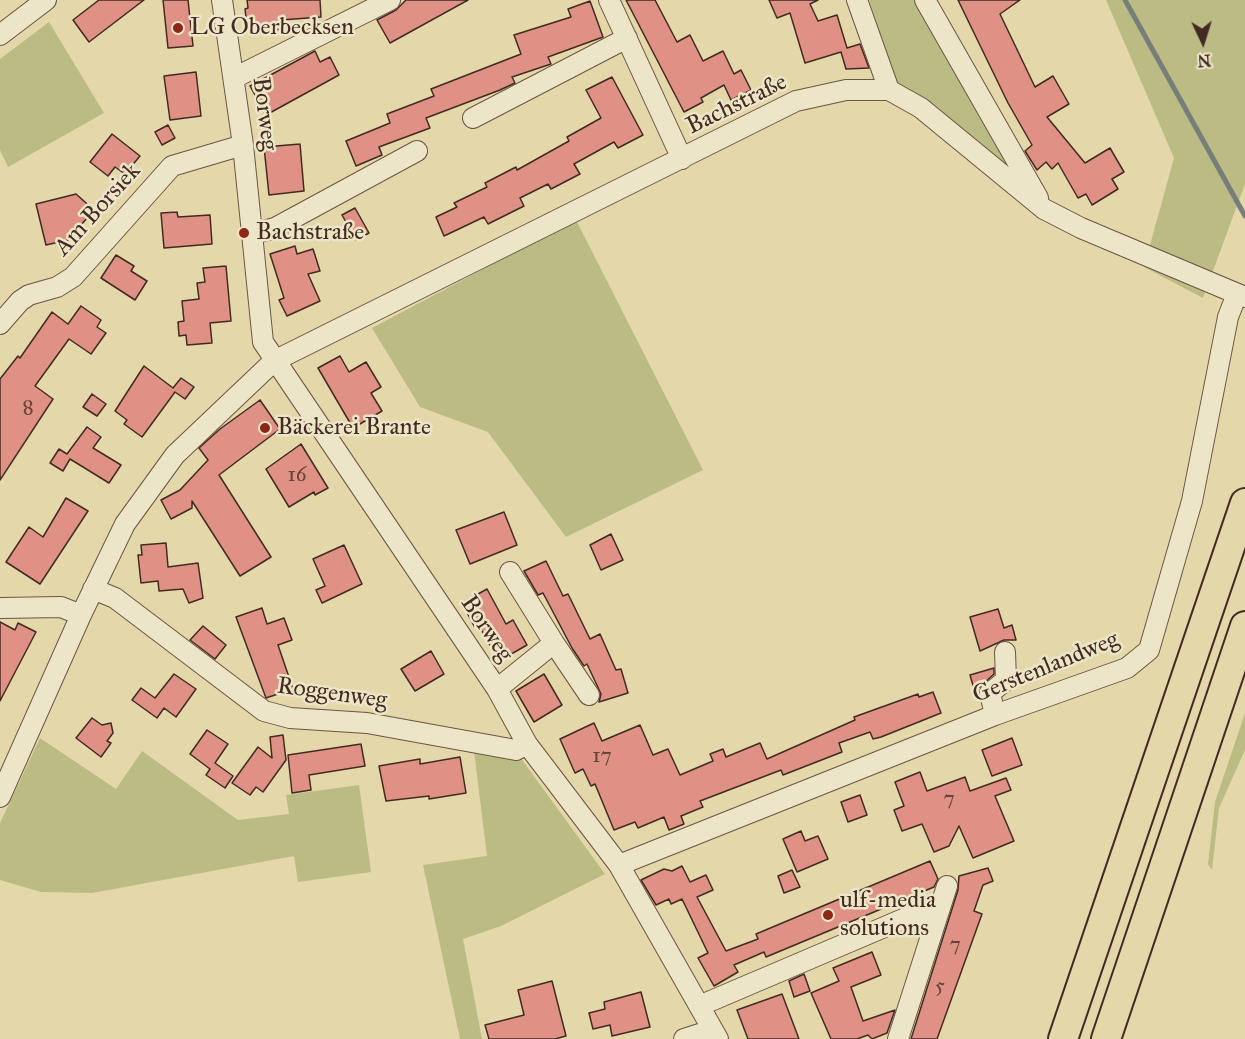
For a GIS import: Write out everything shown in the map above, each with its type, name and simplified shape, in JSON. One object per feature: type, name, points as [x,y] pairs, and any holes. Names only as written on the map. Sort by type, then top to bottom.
[{"type":"highway","points":[[1063,1039],[1245,502]]},
{"type":"highway","points":[[1106,1039],[1245,626]]},
{"type":"street","points":[[0,35],[46,0]]},
{"type":"street","name":"Borweg","points":[[222,0],[243,144],[263,342],[497,690],[527,744],[619,865],[715,1035]]},
{"type":"street","points":[[234,78],[362,7],[390,0]]},
{"type":"street","points":[[609,0],[682,159]]},
{"type":"street","points":[[857,0],[889,90]]},
{"type":"street","points":[[925,0],[1044,209]]},
{"type":"street","points":[[473,118],[627,38]]},
{"type":"street","name":"Bachstraße","points":[[0,797],[81,615],[125,524],[175,455],[274,361],[796,101],[846,90],[889,90],[921,108],[1044,209],[1081,228],[1241,295]]},
{"type":"street","name":"Am Borsiek","points":[[0,324],[20,301],[30,295],[57,287],[73,277],[172,166],[243,144]]},
{"type":"street","points":[[252,234],[275,228],[417,151]]},
{"type":"street","name":"Gerstenlandweg","points":[[619,865],[995,716],[1127,668],[1149,650],[1192,501],[1228,317],[1241,295]]},
{"type":"street","points":[[510,572],[589,695]]},
{"type":"street","name":"Roggenweg","points":[[93,590],[115,598],[264,711],[299,719],[367,723],[516,750],[527,744]]},
{"type":"street","points":[[0,608],[61,607],[81,615]]},
{"type":"street","points":[[497,690],[554,643]]},
{"type":"street","points":[[995,716],[990,693],[1006,680],[1005,652]]},
{"type":"street","points":[[898,1039],[947,886]]},
{"type":"street","points":[[699,1006],[915,915],[938,915]]},
{"type":"street","points":[[684,1039],[715,1035]]},
{"type":"green space","points":[[869,0],[918,0],[1032,198],[896,89]]},
{"type":"green space","points":[[1106,0],[1245,0],[1245,184],[1203,298],[1144,267],[1174,158]]},
{"type":"green space","points":[[49,22],[104,113],[8,167],[0,150],[0,59]]},
{"type":"green space","points":[[576,220],[703,470],[566,537],[488,432],[420,407],[372,328]]},
{"type":"green space","points":[[1245,713],[1245,750],[1219,808],[1212,870],[1208,864],[1215,802]]},
{"type":"green space","points":[[40,738],[116,789],[142,751],[238,820],[289,814],[286,795],[359,785],[371,872],[298,882],[294,856],[92,893],[41,892],[0,880],[0,823]]},
{"type":"green space","points":[[474,751],[520,757],[605,874],[501,926],[463,939],[482,1039],[460,1039],[423,865],[487,856]]},
{"type":"building","points":[[99,0],[144,0],[89,42],[73,20]]},
{"type":"building","name":"LG Oberbecksen","points":[[163,0],[188,0],[193,46],[168,48]]},
{"type":"building","points":[[247,0],[320,0],[321,17],[281,20],[282,29],[252,34],[251,26],[247,26],[245,9],[248,8]]},
{"type":"building","points":[[406,0],[468,0],[390,43],[377,20],[396,10]]},
{"type":"building","points":[[626,0],[655,0],[677,42],[690,35],[703,61],[723,51],[734,74],[741,70],[751,90],[731,100],[724,85],[701,98],[703,102],[684,112]]},
{"type":"building","points":[[769,0],[818,0],[810,4],[818,21],[837,15],[847,48],[860,44],[869,68],[846,69],[841,52],[805,63],[790,13],[777,18]]},
{"type":"building","points":[[958,0],[1020,0],[1000,14],[1035,87],[1053,76],[1069,104],[1047,117],[1085,163],[1110,148],[1124,172],[1112,179],[1118,189],[1092,205],[1086,194],[1078,198],[1058,163],[1052,169],[1046,162],[1037,170],[1025,151],[1032,145],[1008,103]]},
{"type":"building","points":[[590,1],[603,37],[548,57],[551,64],[512,77],[515,83],[500,90],[426,118],[430,128],[379,147],[382,155],[356,166],[346,141],[390,123],[387,114],[434,96],[431,89],[521,54],[514,35],[571,17],[568,9]]},
{"type":"building","points":[[315,51],[320,62],[330,57],[339,75],[266,115],[250,86]]},
{"type":"building","points":[[196,72],[201,116],[170,120],[164,76]]},
{"type":"building","points":[[612,77],[643,135],[618,148],[614,142],[574,164],[580,174],[551,189],[548,184],[520,198],[524,206],[488,224],[484,217],[444,236],[436,217],[457,207],[454,203],[487,187],[485,183],[516,167],[517,170],[569,141],[567,137],[601,118],[586,90]]},
{"type":"building","points":[[168,125],[175,138],[162,145],[155,132]]},
{"type":"building","points":[[112,134],[140,156],[125,174],[115,167],[108,176],[90,162]]},
{"type":"building","points":[[300,144],[304,191],[269,195],[264,147]]},
{"type":"building","points":[[76,194],[94,210],[68,240],[46,245],[36,204]]},
{"type":"building","points":[[355,208],[369,233],[356,240],[342,215]]},
{"type":"building","points":[[177,212],[178,217],[210,215],[212,244],[164,248],[161,213]]},
{"type":"building","points":[[295,246],[297,254],[313,249],[320,271],[308,274],[320,301],[287,316],[279,300],[284,298],[270,254]]},
{"type":"building","points":[[116,255],[134,266],[131,271],[147,281],[135,300],[101,278]]},
{"type":"building","points":[[226,266],[231,321],[210,323],[212,343],[187,345],[186,335],[179,336],[178,322],[184,321],[182,301],[199,299],[197,283],[205,282],[203,268]]},
{"type":"building","points":[[81,306],[101,320],[97,327],[106,333],[91,354],[69,339],[35,386],[53,399],[0,480],[0,379],[18,356],[20,358],[52,312],[68,324]]},
{"type":"building","points":[[340,356],[349,372],[366,362],[381,387],[371,393],[382,411],[353,428],[318,368]]},
{"type":"building","points":[[144,366],[173,388],[181,378],[194,387],[185,399],[175,392],[142,437],[124,424],[127,420],[115,411]]},
{"type":"building","points":[[92,394],[106,404],[97,416],[83,407]]},
{"type":"building","points":[[260,400],[280,429],[219,475],[271,557],[240,576],[192,501],[192,508],[171,519],[161,500],[180,490],[208,460],[199,448],[220,429]]},
{"type":"building","points":[[87,427],[101,437],[93,448],[121,465],[109,483],[70,459],[63,471],[50,463],[59,449],[67,454]]},
{"type":"building","points":[[301,444],[328,488],[315,495],[314,492],[289,507],[266,469]]},
{"type":"building","points":[[66,498],[88,511],[40,584],[6,562],[29,527],[43,537]]},
{"type":"building","points":[[504,512],[517,545],[470,564],[456,530]]},
{"type":"building","points":[[611,534],[623,560],[601,570],[590,545]]},
{"type":"building","points":[[166,543],[168,567],[198,563],[203,598],[189,603],[183,589],[159,591],[158,581],[141,583],[138,555],[142,555],[141,545]]},
{"type":"building","points":[[344,545],[362,584],[322,603],[316,590],[325,586],[313,559]]},
{"type":"building","points":[[546,561],[563,596],[568,594],[590,639],[600,634],[616,670],[621,669],[628,693],[599,702],[601,694],[587,664],[584,666],[543,593],[538,595],[524,571]]},
{"type":"building","points":[[487,589],[506,624],[513,620],[527,645],[499,661],[478,624],[474,626],[462,603]]},
{"type":"building","points":[[262,608],[267,624],[284,618],[292,640],[278,645],[293,689],[266,698],[236,617]]},
{"type":"building","points":[[998,609],[1004,628],[1012,625],[1016,640],[1004,640],[980,651],[970,617]]},
{"type":"building","points":[[0,622],[15,630],[18,623],[36,632],[0,701]]},
{"type":"building","points":[[203,626],[226,645],[215,659],[190,640]]},
{"type":"building","points":[[431,651],[444,674],[415,691],[401,669]]},
{"type":"building","points":[[994,668],[994,674],[980,687],[974,689],[970,675]]},
{"type":"building","points":[[174,674],[196,689],[176,717],[164,708],[157,718],[132,700],[141,688],[155,698]]},
{"type":"building","points":[[544,674],[562,705],[534,722],[516,691]]},
{"type":"building","points":[[933,692],[941,713],[881,737],[873,739],[870,732],[839,743],[842,752],[783,775],[781,770],[700,801],[703,807],[681,816],[684,824],[669,830],[664,817],[638,828],[635,822],[614,830],[595,784],[591,786],[583,769],[575,773],[560,739],[594,723],[602,741],[640,725],[653,755],[668,749],[680,775],[713,761],[710,754],[723,749],[726,757],[760,743],[767,759],[855,720],[854,717],[918,694],[919,697]]},
{"type":"building","points":[[92,718],[102,725],[111,723],[113,733],[107,741],[111,743],[101,757],[76,738]]},
{"type":"building","points":[[207,730],[228,744],[215,763],[233,776],[225,788],[206,775],[210,769],[190,754]]},
{"type":"building","points":[[283,735],[286,760],[263,792],[256,787],[250,795],[232,783],[258,747],[272,758],[270,737]]},
{"type":"building","points":[[1012,738],[1022,765],[992,776],[982,750]]},
{"type":"building","points":[[361,744],[365,766],[309,775],[311,790],[292,793],[288,755]]},
{"type":"building","points":[[460,757],[466,793],[429,799],[429,796],[386,801],[379,766],[420,759],[420,764]]},
{"type":"building","points":[[920,772],[927,791],[965,777],[970,791],[1006,778],[1011,790],[995,796],[1014,841],[973,858],[959,826],[949,846],[934,852],[922,824],[902,831],[894,810],[904,806],[895,782]]},
{"type":"building","points":[[860,795],[867,815],[848,822],[841,802]]},
{"type":"building","points":[[801,831],[805,841],[818,836],[828,859],[797,872],[783,839]]},
{"type":"building","points":[[930,861],[938,879],[934,887],[766,957],[764,952],[734,965],[738,972],[714,986],[698,958],[708,953],[682,899],[671,904],[669,899],[656,905],[641,880],[664,869],[672,871],[682,866],[690,882],[706,875],[713,890],[697,897],[726,951],[758,939],[756,934]]},
{"type":"building","points":[[988,868],[993,881],[983,885],[974,911],[982,914],[937,1039],[911,1039],[958,890],[959,876]]},
{"type":"building","points":[[792,870],[800,887],[784,893],[778,876]]},
{"type":"building","points":[[872,952],[881,975],[851,987],[863,1021],[895,1010],[887,1033],[872,1039],[868,1035],[857,1039],[831,1039],[811,993],[839,981],[833,968]]},
{"type":"building","points":[[804,974],[810,991],[794,997],[789,981]]},
{"type":"building","points":[[552,981],[566,1036],[555,1039],[489,1039],[485,1025],[524,1015],[518,990]]},
{"type":"building","points":[[641,992],[650,1027],[612,1036],[610,1025],[593,1029],[589,1013],[605,1009],[604,1002]]},
{"type":"building","points":[[782,994],[799,1039],[748,1039],[737,1010]]},
{"type":"waterway","points":[[1125,0],[1245,216]]},
{"type":"place","name":"LG Oberbecksen","points":[[178,28]]},
{"type":"place","name":"Bachstraße","points":[[244,233]]},
{"type":"place","name":"Bäckerei Brante","points":[[265,428]]},
{"type":"place","name":"ulf-media solutions","points":[[828,915]]}]
